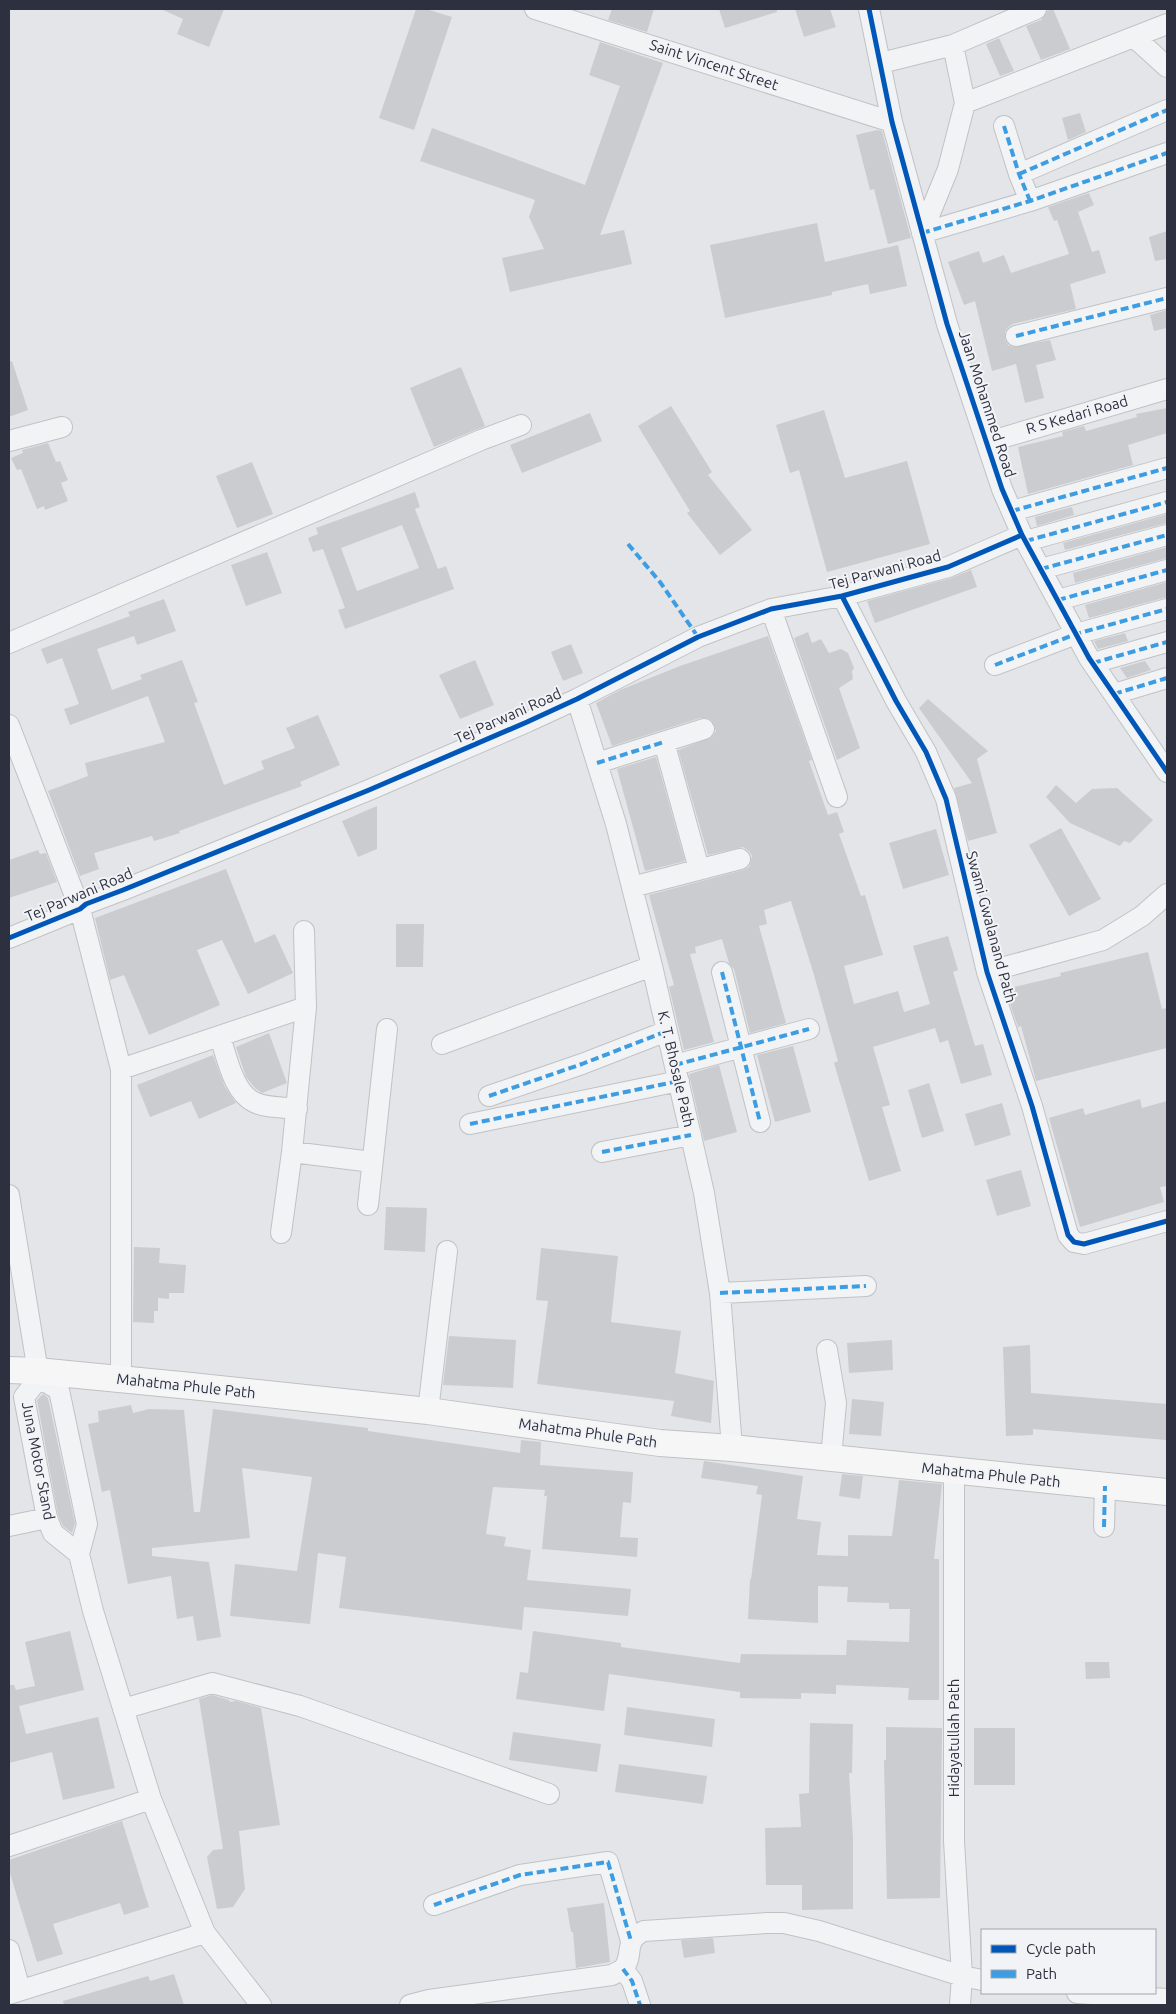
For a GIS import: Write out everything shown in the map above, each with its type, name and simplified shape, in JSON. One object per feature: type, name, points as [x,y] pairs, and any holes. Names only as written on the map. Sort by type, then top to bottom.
[{"type":"main road","name":"Mahatma Phule Path","points":[[9,1370],[38,1375],[121,1379],[428,1412],[660,1443],[732,1448],[1167,1492]]},
{"type":"street","name":"Saint Vincent Street","points":[[535,9],[892,122]]},
{"type":"street","name":"Jaan Mohammed Road","points":[[869,9],[892,122],[947,324],[988,442],[1002,490],[1024,538],[1076,634],[1093,663],[1167,772]]},
{"type":"street","points":[[881,63],[954,45],[1036,9]]},
{"type":"street","points":[[965,103],[1167,24]]},
{"type":"street","points":[[1134,37],[1167,67]]},
{"type":"street","points":[[922,233],[948,169],[965,103],[954,45]]},
{"type":"street","points":[[1019,174],[1167,110]]},
{"type":"street","points":[[1004,126],[1019,174],[1030,201]]},
{"type":"street","points":[[922,233],[1030,201],[1167,153]]},
{"type":"street","points":[[1016,336],[1167,298]]},
{"type":"street","name":"R S Kedari Road","points":[[988,442],[1167,389]]},
{"type":"street","points":[[9,643],[481,440],[521,425]]},
{"type":"street","points":[[9,441],[62,427]]},
{"type":"street","points":[[1012,511],[1167,468]]},
{"type":"street","name":"Tej Parwani Road","points":[[9,938],[80,909],[86,904],[369,790],[577,699],[698,637],[771,609],[842,596],[948,567],[1024,538],[1167,502]]},
{"type":"street","points":[[1041,569],[1167,535]]},
{"type":"street","points":[[1058,600],[1167,570]]},
{"type":"street","name":"Swami Gwalanand Path","points":[[842,596],[896,701],[926,752],[946,799],[987,972],[1032,1106],[1068,1235],[1074,1242],[1084,1244],[1167,1221]]},
{"type":"street","points":[[771,609],[837,797]]},
{"type":"street","points":[[995,665],[1076,634],[1167,609]]},
{"type":"street","points":[[1093,663],[1167,642]]},
{"type":"street","points":[[1114,694],[1167,678]]},
{"type":"street","name":"K. T. Bhosale Path","points":[[577,699],[616,824],[652,966],[704,1193],[720,1293],[732,1448]]},
{"type":"street","points":[[9,725],[80,909],[121,1069],[121,1379]]},
{"type":"street","points":[[597,763],[704,729]]},
{"type":"street","points":[[664,742],[699,869]]},
{"type":"street","points":[[632,887],[740,859]]},
{"type":"street","points":[[987,972],[1103,940],[1155,905]]},
{"type":"street","points":[[281,1233],[292,1152],[306,1007],[304,931]]},
{"type":"street","points":[[442,1044],[652,966]]},
{"type":"street","points":[[722,972],[760,1122]]},
{"type":"street","points":[[121,1069],[306,1007]]},
{"type":"street","points":[[368,1206],[387,1029]]},
{"type":"street","points":[[470,1124],[677,1073],[742,1048],[810,1029]]},
{"type":"street","points":[[490,1096],[582,1064],[667,1031]]},
{"type":"street","points":[[220,1037],[236,1083],[243,1094],[254,1103],[296,1109]]},
{"type":"street","points":[[602,1152],[691,1136]]},
{"type":"street","points":[[292,1152],[372,1162]]},
{"type":"street","points":[[9,1195],[38,1375]]},
{"type":"street","points":[[428,1412],[447,1251]]},
{"type":"street","points":[[720,1293],[866,1286]]},
{"type":"street","points":[[827,1350],[836,1403],[831,1458]]},
{"type":"street","name":"Juna Motor Stand","points":[[38,1375],[59,1390],[87,1524],[78,1554],[53,1533],[46,1518],[24,1397],[38,1375]]},
{"type":"street","name":"Hidayatullah Path","points":[[954,1471],[954,1841],[962,1976],[960,2005]]},
{"type":"street","points":[[1104,1527],[1105,1486]]},
{"type":"street","points":[[9,1526],[46,1518]]},
{"type":"street","points":[[78,1554],[93,1610],[151,1799],[205,1934],[261,2005]]},
{"type":"street","points":[[123,1709],[212,1684],[300,1706],[550,1794]]},
{"type":"street","points":[[9,1846],[151,1799]]},
{"type":"street","points":[[434,1905],[520,1875],[608,1862],[631,1942]]},
{"type":"street","points":[[410,2005],[430,2000],[612,1974],[623,1968],[628,1958],[631,1942],[636,1935],[644,1931],[784,1923],[819,1931],[962,1976],[981,1980]]},
{"type":"street","points":[[9,1950],[14,1992],[205,1934]]},
{"type":"street","points":[[623,1968],[632,1981],[640,2005]]},
{"type":"street","points":[[1092,1994],[1167,1999]]},
{"type":"building","points":[[161,9],[224,9],[209,47],[177,34],[183,19]]},
{"type":"building","points":[[416,9],[426,9],[452,17],[414,130],[379,118]]},
{"type":"building","points":[[612,9],[654,9],[647,32],[608,20]]},
{"type":"building","points":[[719,9],[777,9],[777,12],[725,28]]},
{"type":"building","points":[[795,9],[830,9],[836,27],[804,37]]},
{"type":"building","points":[[1053,9],[1070,49],[1041,60],[1026,26],[1041,20],[1047,11]]},
{"type":"building","points":[[999,38],[1014,71],[1000,76],[986,44]]},
{"type":"building","points":[[600,42],[663,63],[600,235],[624,230],[632,264],[510,292],[502,258],[544,249],[529,217],[535,200],[420,161],[432,128],[585,185],[620,86],[589,75]]},
{"type":"building","points":[[1080,113],[1086,132],[1068,140],[1062,118]]},
{"type":"building","points":[[877,130],[882,131],[911,238],[888,244],[874,189],[870,190],[856,135]]},
{"type":"building","points":[[1089,193],[1094,205],[1078,212],[1092,252],[1099,250],[1106,273],[1070,284],[1076,309],[1013,324],[1005,332],[1005,339],[1008,345],[1013,347],[1050,340],[1056,360],[1036,365],[1044,398],[1025,403],[1016,364],[992,371],[975,301],[964,305],[948,262],[979,251],[983,263],[1004,255],[1011,273],[1069,254],[1057,220],[1054,221],[1048,207]]},
{"type":"building","points":[[817,223],[825,262],[898,245],[907,286],[870,294],[868,284],[832,292],[832,295],[725,318],[710,245]]},
{"type":"building","points":[[1167,231],[1167,259],[1155,261],[1149,237]]},
{"type":"building","points":[[1167,310],[1167,328],[1154,331],[1150,315]]},
{"type":"building","points":[[12,361],[28,410],[9,417],[9,362]]},
{"type":"building","points":[[461,367],[485,426],[434,447],[410,388]]},
{"type":"building","points":[[671,406],[712,472],[708,475],[752,530],[720,555],[687,513],[690,511],[638,426]]},
{"type":"building","points":[[1167,408],[1167,433],[1128,445],[1133,465],[1028,494],[1018,447],[1063,436],[1062,432],[1084,426],[1086,431],[1137,417],[1136,414]]},
{"type":"building","points":[[824,410],[845,478],[907,461],[930,544],[827,572],[799,470],[790,473],[776,425]]},
{"type":"building","points":[[590,413],[602,441],[522,473],[510,445]]},
{"type":"building","points":[[48,443],[56,462],[60,461],[68,480],[61,483],[68,501],[45,510],[44,506],[37,509],[21,469],[17,470],[11,458],[23,453],[22,450]]},
{"type":"building","points":[[252,462],[273,514],[237,528],[216,476]]},
{"type":"building","points":[[415,492],[420,507],[415,509],[438,569],[446,566],[454,589],[345,629],[338,610],[345,608],[323,549],[313,552],[308,538],[318,534],[316,528]],"holes":[[[402,525],[419,568],[357,591],[341,548]]]},
{"type":"building","points":[[1072,507],[1074,515],[1037,526],[1035,517]]},
{"type":"building","points":[[1167,514],[1167,523],[1065,550],[1063,543]]},
{"type":"building","points":[[1167,547],[1167,558],[1075,583],[1073,573]]},
{"type":"building","points":[[267,552],[282,593],[246,606],[231,565]]},
{"type":"building","points":[[971,570],[977,587],[875,623],[867,601],[951,578]]},
{"type":"building","points":[[1167,582],[1167,597],[1089,618],[1085,605]]},
{"type":"building","points":[[164,599],[176,631],[137,645],[134,636],[97,649],[112,690],[142,679],[140,675],[182,660],[198,702],[194,703],[224,785],[264,769],[261,761],[295,748],[286,728],[318,715],[340,765],[300,782],[302,786],[179,831],[180,833],[154,841],[152,836],[94,853],[99,869],[80,876],[48,791],[88,776],[85,763],[165,742],[148,696],[70,725],[64,709],[79,704],[62,658],[47,664],[41,649],[130,616],[128,612]]},
{"type":"building","points":[[808,632],[812,643],[821,639],[829,653],[841,649],[848,653],[854,668],[852,671],[853,679],[839,688],[860,748],[837,760],[794,638]]},
{"type":"building","points":[[1125,633],[1128,641],[1098,649],[1094,641]]},
{"type":"building","points":[[768,636],[812,760],[809,761],[828,815],[837,812],[844,832],[839,834],[861,896],[865,895],[883,955],[844,966],[854,1004],[898,991],[904,1012],[930,1004],[913,946],[948,936],[958,970],[953,972],[975,1046],[983,1044],[992,1075],[961,1084],[948,1040],[940,1043],[935,1028],[873,1047],[890,1105],[882,1107],[901,1171],[869,1181],[834,1063],[838,1061],[791,901],[764,910],[767,924],[759,926],[786,1023],[750,1033],[734,969],[729,963],[722,939],[695,947],[696,953],[690,954],[714,1042],[684,1050],[669,987],[674,985],[649,895],[743,870],[749,867],[752,856],[743,847],[708,855],[678,750],[712,737],[716,731],[712,721],[707,718],[700,718],[612,746],[596,703],[620,690],[680,666]]},
{"type":"building","points":[[571,644],[583,673],[563,681],[551,652]]},
{"type":"building","points":[[475,660],[494,705],[460,719],[439,675]]},
{"type":"building","points":[[1145,661],[1151,670],[1127,678],[1120,668]]},
{"type":"building","points":[[928,699],[988,751],[977,759],[997,833],[968,841],[954,788],[972,783],[919,708]]},
{"type":"building","points":[[656,757],[685,861],[645,871],[617,769]]},
{"type":"building","points":[[1056,785],[1076,803],[1092,789],[1117,788],[1153,820],[1130,843],[1124,841],[1120,846],[1070,823],[1046,797]]},
{"type":"building","points":[[377,806],[377,849],[358,857],[342,821]]},
{"type":"building","points":[[1061,828],[1101,899],[1069,916],[1029,845]]},
{"type":"building","points":[[936,829],[949,875],[903,889],[889,843]]},
{"type":"building","points":[[38,850],[40,854],[46,853],[57,882],[9,898],[9,860]]},
{"type":"building","points":[[226,869],[255,943],[275,934],[293,973],[248,994],[222,940],[197,950],[220,1005],[149,1035],[124,975],[110,980],[95,918]]},
{"type":"building","points":[[396,924],[424,924],[423,967],[396,967]]},
{"type":"building","points":[[1148,952],[1162,1009],[1167,1008],[1167,1048],[1036,1081],[1021,1026],[1018,1027],[1005,989],[1061,976],[1060,973]]},
{"type":"building","points":[[269,1033],[287,1083],[262,1093],[246,1077],[236,1047]]},
{"type":"building","points":[[793,1046],[811,1112],[775,1122],[757,1055]]},
{"type":"building","points":[[213,1055],[225,1087],[236,1103],[199,1119],[191,1101],[150,1117],[137,1085]]},
{"type":"building","points":[[719,1065],[737,1132],[704,1141],[689,1074]]},
{"type":"building","points":[[929,1083],[944,1131],[922,1138],[908,1090]]},
{"type":"building","points":[[1140,1099],[1142,1108],[1167,1101],[1167,1186],[1160,1187],[1164,1202],[1080,1227],[1049,1118],[1083,1108],[1085,1115]]},
{"type":"building","points":[[1002,1103],[1011,1135],[975,1146],[965,1114]]},
{"type":"building","points":[[1021,1170],[1031,1206],[997,1216],[986,1180]]},
{"type":"building","points":[[386,1207],[427,1208],[425,1252],[384,1250]]},
{"type":"building","points":[[134,1247],[160,1248],[159,1263],[186,1265],[184,1293],[169,1293],[169,1299],[158,1298],[158,1311],[154,1311],[154,1323],[133,1322]]},
{"type":"building","points":[[541,1248],[618,1256],[611,1322],[681,1331],[675,1373],[714,1381],[711,1423],[671,1416],[674,1401],[537,1384],[548,1301],[536,1300]]},
{"type":"building","points":[[449,1336],[516,1340],[513,1388],[443,1385]]},
{"type":"building","points":[[892,1340],[893,1370],[849,1373],[847,1343]]},
{"type":"building","points":[[1030,1345],[1031,1393],[1167,1404],[1166,1440],[1033,1429],[1033,1435],[1006,1436],[1003,1347]]},
{"type":"building","points":[[43,1394],[48,1398],[75,1523],[72,1533],[63,1526],[58,1515],[37,1400]]},
{"type":"building","points":[[852,1399],[884,1402],[881,1436],[849,1434]]},
{"type":"building","points":[[131,1405],[133,1413],[149,1409],[184,1410],[194,1512],[200,1512],[213,1409],[368,1428],[368,1431],[520,1453],[521,1440],[541,1442],[540,1465],[633,1472],[631,1503],[623,1502],[620,1537],[638,1538],[637,1557],[542,1549],[547,1496],[544,1496],[545,1490],[493,1487],[486,1534],[506,1537],[504,1546],[531,1550],[527,1580],[631,1589],[628,1616],[524,1607],[522,1630],[339,1608],[346,1557],[318,1553],[310,1624],[230,1616],[235,1564],[297,1571],[312,1477],[242,1468],[250,1538],[152,1548],[152,1556],[209,1562],[221,1637],[197,1641],[193,1616],[177,1619],[171,1576],[128,1584],[110,1490],[102,1492],[88,1424],[99,1422],[98,1411]]},
{"type":"building","points":[[704,1461],[803,1476],[797,1519],[821,1522],[817,1555],[848,1556],[848,1535],[892,1536],[899,1480],[942,1484],[934,1559],[939,1559],[939,1700],[908,1700],[909,1688],[836,1685],[836,1694],[801,1693],[801,1699],[740,1698],[740,1692],[609,1674],[604,1711],[516,1699],[520,1672],[528,1673],[533,1631],[621,1643],[621,1647],[740,1663],[741,1654],[846,1655],[847,1640],[909,1642],[910,1609],[889,1609],[889,1603],[847,1602],[848,1587],[818,1586],[818,1623],[748,1619],[750,1579],[762,1495],[756,1494],[758,1486],[701,1478]]},
{"type":"building","points":[[842,1474],[863,1476],[860,1499],[839,1496]]},
{"type":"building","points":[[70,1631],[84,1690],[19,1706],[26,1734],[98,1717],[115,1788],[63,1800],[52,1752],[9,1763],[9,1685],[14,1685],[16,1690],[35,1686],[25,1642]]},
{"type":"building","points":[[1085,1662],[1109,1662],[1110,1678],[1086,1679]]},
{"type":"building","points":[[212,1695],[229,1700],[230,1702],[236,1701],[261,1708],[280,1825],[239,1831],[245,1889],[233,1907],[217,1909],[207,1857],[213,1850],[223,1849],[199,1699]]},
{"type":"building","points":[[627,1707],[715,1719],[712,1747],[624,1735]]},
{"type":"building","points":[[810,1723],[853,1724],[852,1773],[849,1773],[853,1838],[853,1909],[802,1910],[802,1885],[766,1885],[765,1828],[801,1827],[799,1794],[809,1793]]},
{"type":"building","points":[[886,1727],[942,1728],[940,1898],[887,1899],[884,1760],[886,1760]]},
{"type":"building","points":[[974,1728],[1015,1728],[1015,1785],[974,1785]]},
{"type":"building","points":[[513,1732],[601,1744],[597,1772],[509,1760]]},
{"type":"building","points":[[619,1764],[707,1776],[703,1804],[615,1792]]},
{"type":"building","points":[[122,1821],[149,1907],[124,1915],[120,1903],[53,1924],[63,1954],[37,1962],[9,1870],[9,1860]]},
{"type":"building","points":[[604,1903],[610,1962],[576,1968],[573,1932],[571,1932],[567,1908]]},
{"type":"building","points":[[713,1938],[715,1953],[684,1958],[681,1940]]},
{"type":"building","points":[[174,1974],[184,2005],[64,2005],[63,2001],[148,1976],[150,1981]]},
{"type":"marked path","points":[[1019,174],[1167,110]]},
{"type":"marked path","points":[[1004,126],[1019,174],[1030,201]]},
{"type":"marked path","points":[[922,233],[1030,201],[1167,153]]},
{"type":"marked path","points":[[1016,336],[1167,298]]},
{"type":"marked path","points":[[1012,511],[1167,468]]},
{"type":"marked path","points":[[1026,541],[1167,502]]},
{"type":"marked path","points":[[1041,569],[1167,535]]},
{"type":"marked path","points":[[628,544],[660,582],[698,637]]},
{"type":"marked path","points":[[1058,600],[1167,570]]},
{"type":"marked path","points":[[995,665],[1076,634],[1167,609]]},
{"type":"marked path","points":[[1093,663],[1167,642]]},
{"type":"marked path","points":[[1114,694],[1167,678]]},
{"type":"marked path","points":[[597,763],[664,742]]},
{"type":"marked path","points":[[722,972],[760,1122]]},
{"type":"marked path","points":[[675,1065],[809,1029]]},
{"type":"marked path","points":[[489,1096],[582,1064],[667,1031]]},
{"type":"marked path","points":[[470,1124],[679,1081]]},
{"type":"marked path","points":[[602,1152],[691,1135]]},
{"type":"marked path","points":[[720,1293],[866,1286]]},
{"type":"marked path","points":[[1104,1527],[1105,1486]]},
{"type":"marked path","points":[[434,1905],[520,1875],[608,1862],[631,1941]]},
{"type":"marked path","points":[[623,1969],[632,1981],[640,2005]]},
{"type":"cycle path","points":[[869,9],[892,122],[947,324],[1002,489],[1022,535],[1089,658],[1167,772]]},
{"type":"cycle path","points":[[9,938],[80,909],[86,904],[369,790],[527,722],[577,699],[698,637],[771,609],[842,596],[948,567],[1022,535]]},
{"type":"cycle path","points":[[842,596],[896,701],[926,752],[946,799],[987,972],[1032,1106],[1068,1235],[1074,1242],[1084,1244],[1167,1221]]}]
